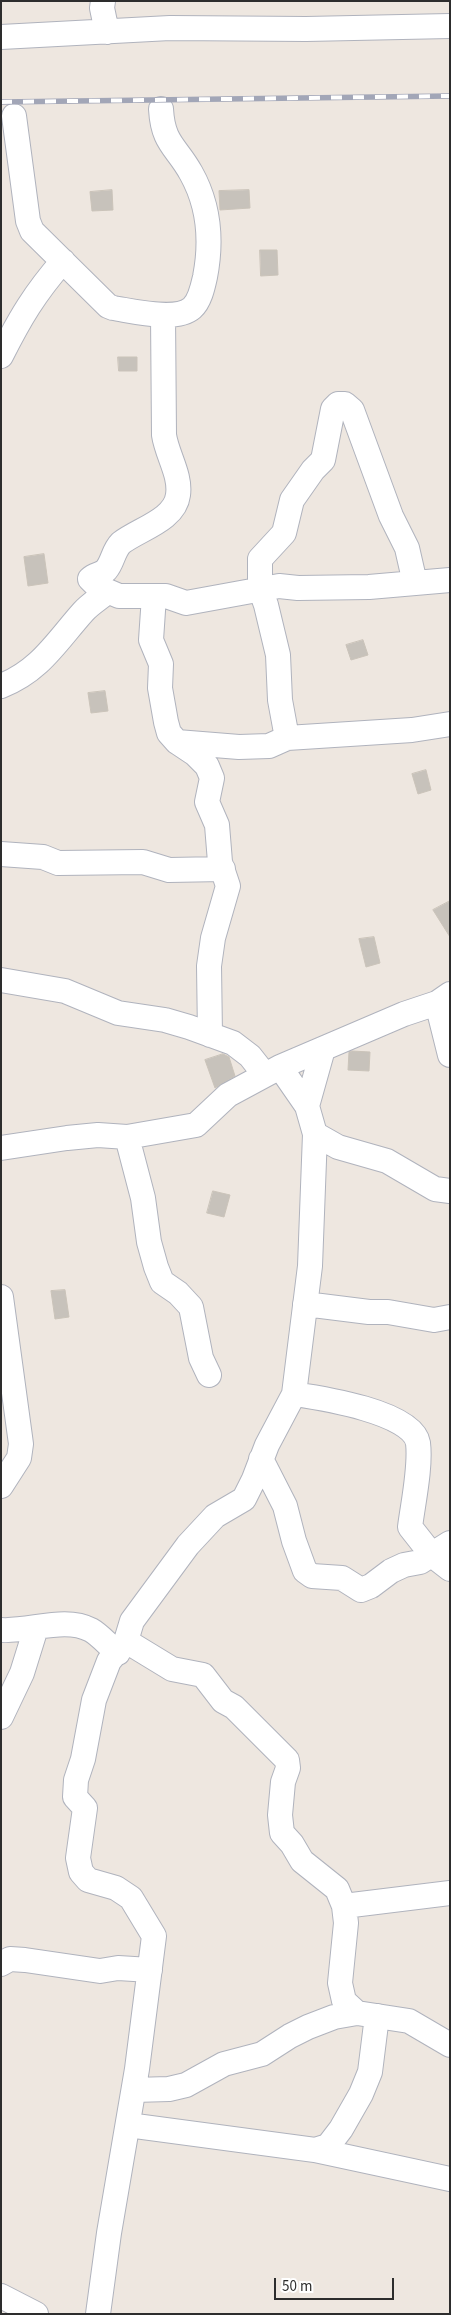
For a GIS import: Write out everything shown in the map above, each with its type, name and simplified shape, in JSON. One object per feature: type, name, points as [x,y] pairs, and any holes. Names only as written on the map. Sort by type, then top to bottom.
[{"type":"street","points":[[103,1],[102,8],[107,32]]},
{"type":"street","points":[[1,38],[170,28],[306,29],[450,26]]},
{"type":"street","points":[[32,231],[108,306],[163,315],[178,314],[192,309],[198,300],[204,284],[210,251],[208,223],[201,197],[191,173],[167,141],[162,125],[161,109]]},
{"type":"street","points":[[14,116],[28,221],[32,231],[42,285]]},
{"type":"street","points":[[1,356],[22,315],[42,285],[63,261]]},
{"type":"street","points":[[163,315],[164,435],[166,448],[177,476],[179,494],[172,510],[122,543],[115,550],[106,569],[90,579],[93,584],[119,596],[166,596],[186,603],[279,586],[298,588],[369,587],[450,580]]},
{"type":"street","points":[[287,738],[280,700],[278,655],[260,588],[260,559],[284,533],[292,500],[313,470],[323,460],[333,409],[338,404],[345,404],[352,410],[391,516],[407,548],[415,583]]},
{"type":"street","points":[[1,686],[34,667],[49,654],[84,610],[107,592]]},
{"type":"street","points":[[154,596],[151,640],[161,664],[160,688],[166,722],[169,733],[176,742],[195,754],[207,766],[212,778],[207,802],[217,825],[223,869],[228,886],[213,938],[209,966],[210,1035]]},
{"type":"street","points":[[176,742],[239,747],[269,746],[287,738],[412,730],[450,724]]},
{"type":"street","points":[[1,854],[43,857],[58,863],[143,862],[169,870],[223,869]]},
{"type":"street","points":[[1,980],[66,991],[118,1013],[165,1020],[233,1043],[273,1071],[308,1106]]},
{"type":"street","points":[[1,1148],[67,1138],[128,1137],[196,1125],[228,1095],[273,1071],[443,999],[450,1055]]},
{"type":"street","points":[[98,2314],[109,2233],[134,2090],[154,1936],[131,1898],[116,1888],[88,1880],[81,1872],[78,1858],[85,1808],[75,1797],[76,1780],[83,1759],[94,1700],[109,1661],[122,1647],[132,1621],[188,1545],[215,1516],[244,1499],[284,1409],[294,1394],[310,1266],[315,1134],[308,1106],[322,1049]]},
{"type":"street","points":[[315,1134],[338,1147],[387,1160],[435,1189],[450,1191]]},
{"type":"street","points":[[128,1137],[143,1198],[149,1242],[156,1267],[162,1282],[178,1293],[191,1307],[201,1358],[209,1375]]},
{"type":"street","points":[[1,1297],[21,1444],[19,1458],[1,1486]]},
{"type":"street","points":[[305,1304],[369,1312],[388,1312],[434,1320],[450,1317]]},
{"type":"street","points":[[294,1394],[386,1416],[403,1423],[414,1433],[418,1443],[410,1527],[444,1556]]},
{"type":"street","points":[[261,1459],[285,1506],[300,1560],[305,1570],[312,1576],[342,1578],[361,1590],[371,1586],[399,1566],[444,1556]]},
{"type":"street","points":[[1,1630],[19,1631],[58,1624],[74,1624],[92,1630],[122,1647],[172,1669],[203,1675],[223,1701],[234,1707],[270,1746],[282,1754],[287,1760],[288,1768],[281,1794],[280,1815],[282,1833],[292,1844],[302,1861],[337,1888],[344,1906],[346,1923],[340,1983],[344,2001],[368,2014]]},
{"type":"street","points":[[1,1717],[22,1673],[36,1628]]},
{"type":"street","points":[[344,1906],[450,1893]]},
{"type":"street","points":[[1,1964],[10,1959],[100,1971],[118,1968],[150,1970]]},
{"type":"street","points":[[315,2150],[328,2146],[341,2129],[370,2072],[368,2014]]},
{"type":"street","points":[[134,2090],[169,2089],[186,2085],[224,2064],[262,2054],[290,2036],[334,2017],[368,2014],[409,2021],[450,2045]]},
{"type":"street","points":[[128,2125],[315,2150],[450,2180]]},
{"type":"street","points":[[1,2296],[36,2314]]},
{"type":"building","points":[[112,190],[113,210],[92,211],[90,192]]},
{"type":"building","points":[[249,190],[250,208],[220,210],[219,191]]},
{"type":"building","points":[[260,250],[277,250],[278,275],[261,276]]},
{"type":"building","points":[[118,357],[137,357],[137,371],[119,371]]},
{"type":"building","points":[[44,554],[48,583],[28,586],[24,557]]},
{"type":"building","points":[[363,640],[368,655],[351,660],[346,645]]},
{"type":"building","points":[[105,691],[108,711],[91,713],[88,693]]},
{"type":"building","points":[[426,770],[431,790],[418,794],[412,774]]},
{"type":"building","points":[[450,901],[450,937],[433,910]]},
{"type":"building","points":[[374,937],[380,963],[366,967],[359,939]]},
{"type":"building","points":[[349,1052],[370,1052],[369,1071],[348,1070]]},
{"type":"building","points":[[223,1054],[229,1057],[235,1076],[215,1088],[205,1060]]},
{"type":"building","points":[[213,1191],[230,1195],[224,1217],[207,1213]]},
{"type":"building","points":[[65,1290],[69,1317],[55,1319],[51,1291]]},
{"type":"railway","points":[[1,102],[450,96]]}]
